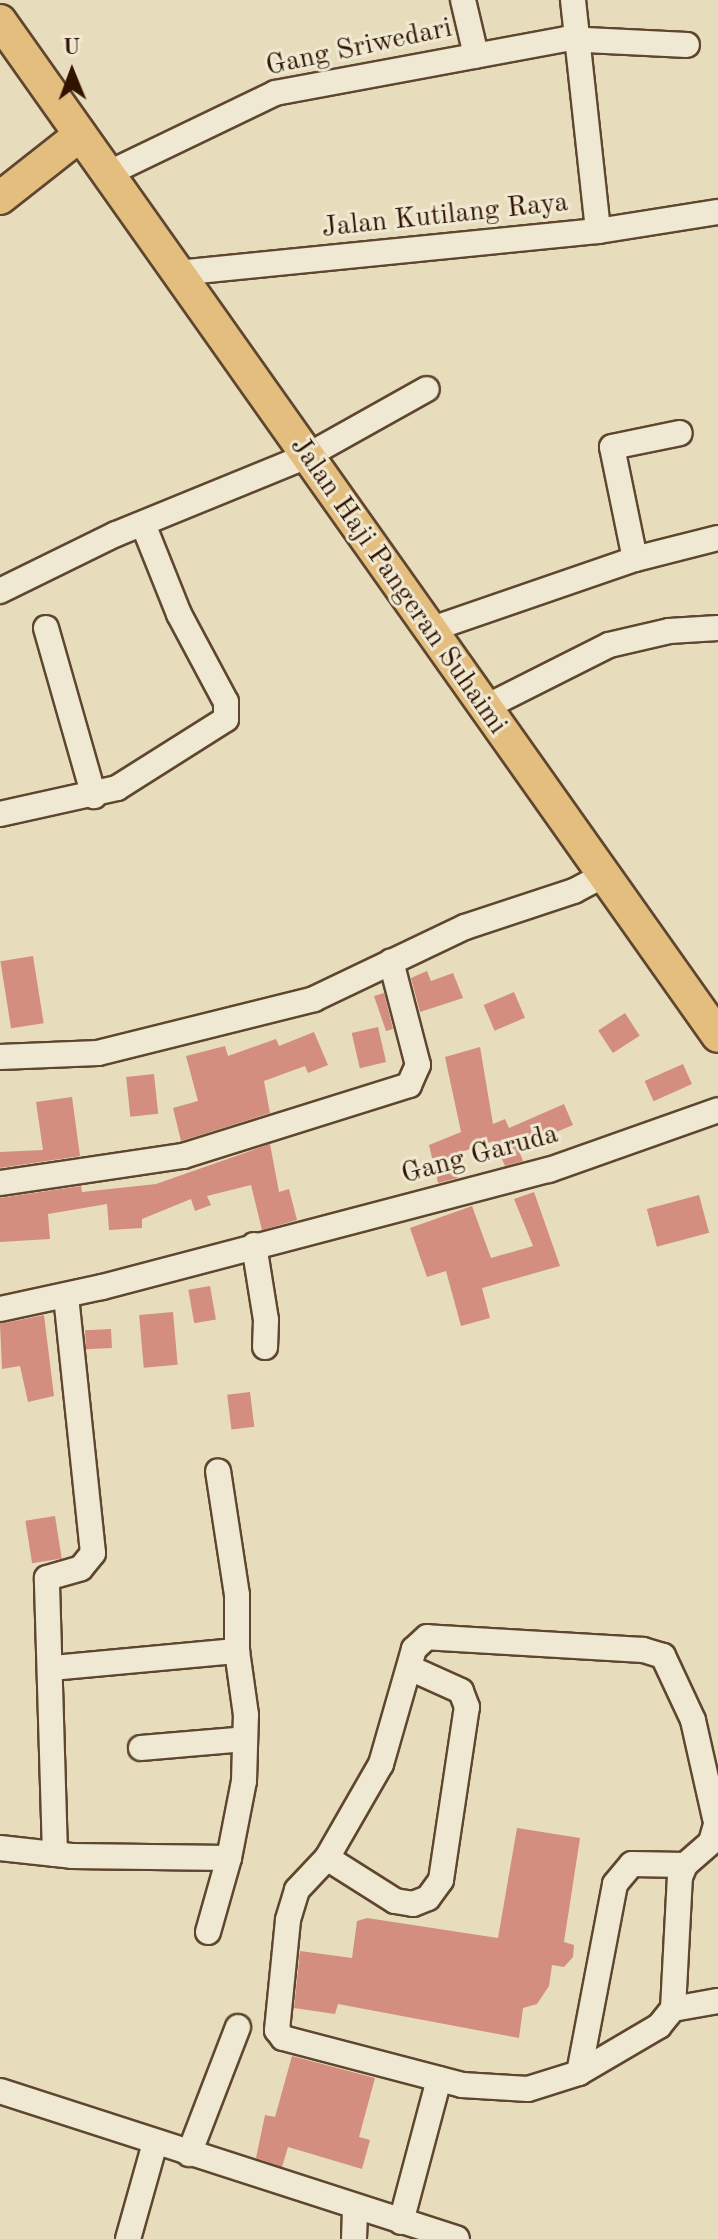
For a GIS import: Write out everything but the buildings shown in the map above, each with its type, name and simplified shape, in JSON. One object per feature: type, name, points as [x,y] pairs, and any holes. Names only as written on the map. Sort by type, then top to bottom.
[{"type":"main road","name":"Jalan Haji Pangeran Suhaimi","points":[[0,21],[718,1036]]},
{"type":"main road","points":[[0,198],[80,135]]},
{"type":"street","points":[[463,0],[476,55]]},
{"type":"street","points":[[573,0],[598,231]]},
{"type":"street","name":"Gang Sriwedari","points":[[107,174],[174,137],[275,93],[577,38],[687,45]]},
{"type":"street","name":"Jalan Kutilang Raya","points":[[177,273],[598,231],[718,212]]},
{"type":"street","points":[[0,591],[143,524],[307,456],[427,389]]},
{"type":"street","points":[[635,559],[612,447],[680,433]]},
{"type":"street","points":[[0,814],[94,796],[186,748],[227,715],[226,702],[179,614],[143,524]]},
{"type":"street","points":[[429,630],[635,559],[718,538]]},
{"type":"street","points":[[46,628],[94,796]]},
{"type":"street","points":[[484,708],[609,645],[669,631],[718,628]]},
{"type":"street","points":[[0,1057],[98,1053],[314,999],[465,927],[574,891],[602,876]]},
{"type":"street","points":[[0,1183],[183,1156],[409,1085],[418,1065],[391,961]]},
{"type":"street","name":"Gang Garuda","points":[[0,1309],[66,1295],[549,1170],[718,1110]]},
{"type":"street","points":[[254,1245],[266,1320],[265,1347]]},
{"type":"street","points":[[55,1854],[47,1578],[81,1568],[93,1553],[66,1295]]},
{"type":"street","points":[[208,1932],[229,1858],[244,1781],[245,1739],[237,1651],[237,1595],[218,1471]]},
{"type":"street","points":[[427,1637],[643,1650],[663,1656],[693,1720],[716,1818],[711,1842],[685,1865],[675,1905],[673,2009],[659,2026],[579,2073],[528,2089],[439,2079],[283,2038],[277,2030],[288,1920],[297,1890],[327,1858],[381,1764],[414,1649],[427,1637]]},
{"type":"street","points":[[52,1668],[237,1651]]},
{"type":"street","points":[[327,1858],[395,1901],[413,1904],[428,1898],[441,1880],[467,1707],[461,1691],[410,1668]]},
{"type":"street","points":[[141,1748],[245,1739]]},
{"type":"street","points":[[0,1848],[55,1854],[229,1858]]},
{"type":"street","points":[[579,2073],[615,1884],[632,1864],[685,1865]]},
{"type":"street","points":[[673,2009],[718,2001]]},
{"type":"street","points":[[189,2154],[238,2027]]},
{"type":"street","points":[[401,2222],[439,2079]]},
{"type":"street","points":[[0,2091],[457,2239]]},
{"type":"street","points":[[128,2239],[155,2143]]},
{"type":"street","points":[[354,2239],[355,2208]]}]
